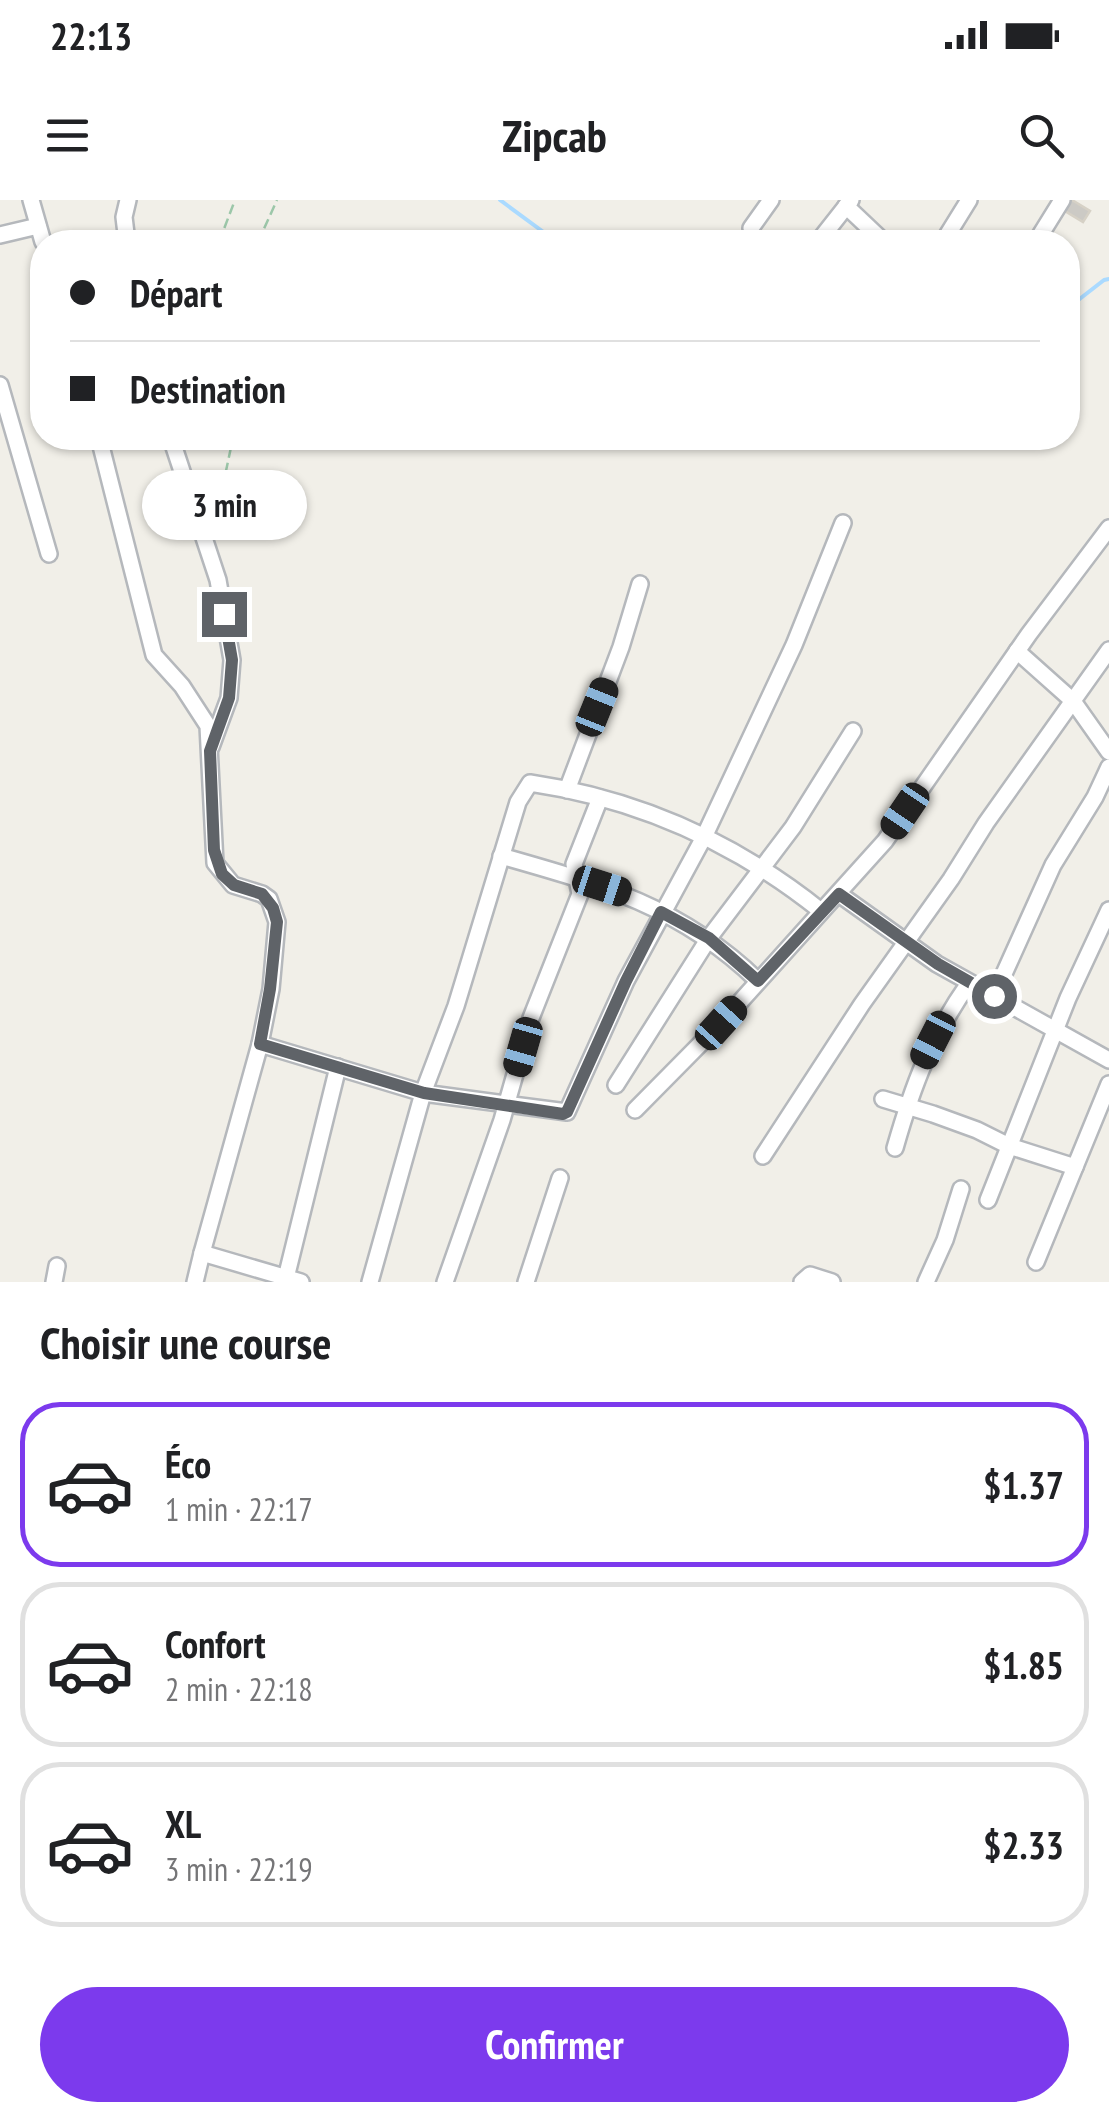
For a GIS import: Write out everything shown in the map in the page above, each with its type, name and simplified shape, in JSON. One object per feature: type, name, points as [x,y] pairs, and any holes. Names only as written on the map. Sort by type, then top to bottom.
[{"type":"street","points":[[31,200],[39,230]]},
{"type":"street","points":[[125,230],[128,200]]},
{"type":"street","points":[[751,228],[771,200]]},
{"type":"street","points":[[949,230],[968,200]]},
{"type":"street","points":[[1043,230],[1062,200]]},
{"type":"street","points":[[828,230],[849,203],[873,230]]},
{"type":"street","points":[[0,234],[38,226]]},
{"type":"street","points":[[0,385],[49,554]]},
{"type":"street","points":[[102,450],[154,655],[202,713],[208,726],[216,862],[234,885],[268,899],[277,922],[260,1044],[196,1282]]},
{"type":"street","points":[[175,450],[218,580],[232,660],[229,698],[210,751]]},
{"type":"street","points":[[260,1044],[424,1093],[567,1112],[626,981],[704,838],[794,645],[844,524]]},
{"type":"street","points":[[635,1110],[885,841],[1017,651],[1109,528]]},
{"type":"street","points":[[567,790],[621,648],[640,584]]},
{"type":"street","points":[[763,1156],[790,1110],[1109,650]]},
{"type":"street","points":[[1017,651],[1073,701],[1109,752]]},
{"type":"street","points":[[616,1086],[709,938],[762,869],[852,731]]},
{"type":"street","points":[[994,996],[1040,892],[1109,767]]},
{"type":"street","points":[[370,1282],[424,1093],[456,1006],[518,802],[530,784],[650,811],[762,869],[821,911]]},
{"type":"street","points":[[445,1282],[506,1106],[531,1018],[580,894],[574,864],[600,798]]},
{"type":"street","points":[[501,856],[627,894],[709,938],[758,981]]},
{"type":"street","points":[[839,894],[969,983],[1109,1060]]},
{"type":"street","points":[[988,1200],[1055,1030],[1109,910]]},
{"type":"street","points":[[896,1148],[922,1061],[969,983]]},
{"type":"street","points":[[202,1253],[291,1281],[338,1066]]},
{"type":"street","points":[[1036,1262],[1109,1084]]},
{"type":"street","points":[[883,1099],[1075,1167]]},
{"type":"street","points":[[526,1282],[560,1178]]},
{"type":"street","points":[[926,1282],[946,1240],[961,1189]]},
{"type":"street","points":[[802,1282],[810,1275],[832,1282]]},
{"type":"path","points":[[224,230],[235,200]]},
{"type":"path","points":[[263,230],[277,200]]},
{"type":"path","points":[[200,526],[220,499],[230,450]]},
{"type":"building","points":[[1065,200],[1090,211],[1083,222],[1060,208]]},
{"type":"waterway","points":[[500,200],[541,230]]},
{"type":"waterway","points":[[1080,299],[1109,279]]},
{"type":"route","points":[[224,614],[232,660],[229,698],[210,751],[214,850],[222,874],[234,885],[268,899],[277,922],[260,1044],[424,1093],[563,1114],[661,912],[709,938],[758,981],[839,894],[938,964],[994,996]]}]
